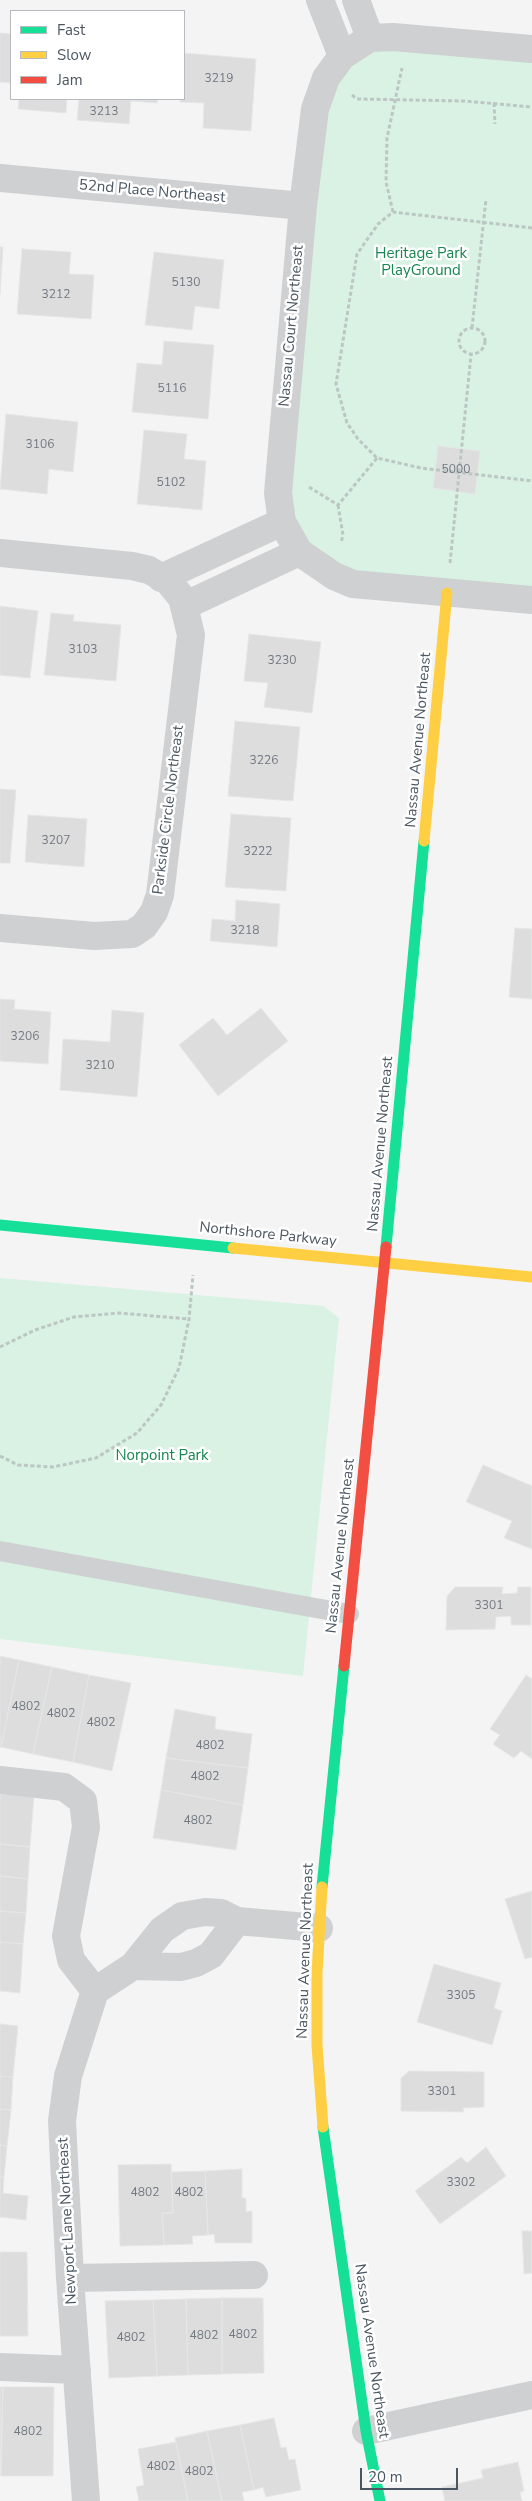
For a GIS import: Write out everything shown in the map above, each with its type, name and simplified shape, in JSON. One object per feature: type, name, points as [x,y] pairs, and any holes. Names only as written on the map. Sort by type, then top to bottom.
[{"type":"street","points":[[320,0],[342,56]]},
{"type":"street","points":[[356,0],[370,38],[407,38],[532,49]]},
{"type":"street","name":"Nassau Court Northeast","points":[[370,38],[342,56],[326,78],[315,109],[303,206],[278,493],[282,522],[299,552],[334,576],[354,584],[532,600]]},
{"type":"street","name":"52nd Place Northeast","points":[[0,178],[303,206]]},
{"type":"street","points":[[161,578],[282,522]]},
{"type":"street","points":[[184,606],[299,552]]},
{"type":"street","name":"Parkside Circle Northeast","points":[[0,553],[132,566],[149,570],[161,578],[182,598],[191,635],[160,895],[154,912],[144,926],[132,934],[94,936],[0,928]]},
{"type":"street","name":"Nassau Avenue Northeast","points":[[380,2501],[366,2431],[321,2110],[317,2045],[319,1928],[385,1263],[447,593]]},
{"type":"street","name":"Northshore Parkway","points":[[0,1225],[532,1277]]},
{"type":"street","points":[[0,1780],[64,1787],[82,1801],[86,1828],[66,1936],[71,1960],[95,1991],[133,1966],[162,1930],[182,1916],[205,1912],[221,1913],[237,1921],[319,1928]]},
{"type":"street","points":[[133,1966],[181,1967],[196,1963],[210,1955],[237,1921]]},
{"type":"street","name":"Newport Lane Northeast","points":[[86,2501],[70,2278],[62,2121],[68,2076],[95,1991]]},
{"type":"street","points":[[70,2278],[254,2275]]},
{"type":"street","points":[[0,2368],[77,2370]]},
{"type":"street","points":[[366,2431],[532,2395]]},
{"type":"lane","points":[[0,1551],[349,1614]]},
{"type":"path","points":[[393,212],[386,182],[387,138],[407,38]]},
{"type":"path","points":[[326,78],[357,99],[494,103],[532,107]]},
{"type":"path","points":[[494,103],[495,124]]},
{"type":"path","points":[[472,328],[486,199]]},
{"type":"path","points":[[532,228],[393,212],[378,224],[357,254],[336,384],[347,423],[358,439],[377,458],[458,472],[532,481]]},
{"type":"path","points":[[472,328],[483,334],[485,342],[479,352],[471,355],[460,347],[459,338],[464,331],[472,328]]},
{"type":"path","points":[[447,593],[471,355]]},
{"type":"path","points":[[302,486],[310,487],[338,504],[377,458]]},
{"type":"path","points":[[0,1456],[18,1464],[53,1466],[96,1458],[137,1433],[161,1405],[179,1368],[189,1319],[196,1243]]},
{"type":"path","points":[[0,1347],[35,1330],[74,1317],[118,1313],[189,1319]]},
{"type":"green space","name":"Heritage Park PlayGround","points":[[370,38],[532,49],[532,600],[313,563],[278,493],[315,109]]},
{"type":"green space","name":"Norpoint Park","points":[[0,1278],[324,1306],[339,1318],[303,1676],[0,1639]]},
{"type":"building","points":[[0,33],[10,34],[10,83],[0,82]]},
{"type":"building","points":[[185,53],[256,59],[251,131],[203,128],[204,103],[180,102],[180,100],[185,100]]},
{"type":"building","points":[[19,100],[67,100],[66,113],[18,109]]},
{"type":"building","points":[[79,100],[158,100],[157,103],[131,101],[129,124],[77,120]]},
{"type":"building","points":[[0,247],[3,247],[0,295]]},
{"type":"building","points":[[22,249],[71,252],[69,274],[94,275],[91,319],[17,314]]},
{"type":"building","points":[[154,252],[224,260],[219,309],[195,306],[192,330],[145,325]]},
{"type":"building","points":[[164,341],[214,345],[208,419],[132,412],[137,363],[162,365]]},
{"type":"building","points":[[6,414],[78,422],[73,472],[49,469],[47,494],[0,489]]},
{"type":"building","points":[[144,430],[187,434],[184,459],[206,461],[202,510],[137,504]]},
{"type":"building","points":[[438,446],[480,451],[475,494],[433,488]]},
{"type":"building","points":[[0,606],[38,611],[30,678],[0,675]]},
{"type":"building","points":[[51,613],[74,615],[73,621],[121,625],[116,681],[44,675]]},
{"type":"building","points":[[249,634],[321,642],[312,713],[264,707],[268,683],[244,681]]},
{"type":"building","points":[[235,721],[300,727],[293,801],[228,796]]},
{"type":"building","points":[[0,789],[16,790],[10,863],[0,863]]},
{"type":"building","points":[[231,814],[291,818],[286,891],[225,887]]},
{"type":"building","points":[[28,815],[87,819],[84,867],[25,862]]},
{"type":"building","points":[[236,900],[280,904],[277,947],[210,941],[212,919],[235,921]]},
{"type":"building","points":[[515,928],[532,929],[532,999],[509,997]]},
{"type":"building","points":[[0,999],[15,1000],[14,1009],[51,1012],[48,1064],[0,1061]]},
{"type":"building","points":[[261,1008],[288,1041],[218,1096],[179,1045],[213,1018],[227,1035]]},
{"type":"building","points":[[112,1010],[144,1013],[137,1097],[60,1090],[63,1039],[110,1042]]},
{"type":"building","points":[[483,1465],[532,1486],[532,1549],[504,1538],[512,1521],[466,1502]]},
{"type":"building","points":[[455,1587],[503,1587],[502,1594],[517,1593],[518,1587],[531,1587],[531,1625],[511,1625],[511,1616],[496,1617],[495,1629],[446,1630],[447,1596]]},
{"type":"building","points":[[0,1656],[19,1660],[1,1747],[0,1747]]},
{"type":"building","points":[[19,1660],[52,1667],[33,1754],[1,1747]]},
{"type":"building","points":[[52,1667],[89,1675],[73,1762],[33,1754]]},
{"type":"building","points":[[89,1675],[131,1683],[112,1771],[73,1762]]},
{"type":"building","points":[[526,1675],[532,1679],[532,1759],[521,1751],[514,1758],[493,1744],[500,1735],[490,1729]]},
{"type":"building","points":[[175,1709],[216,1717],[215,1729],[252,1734],[248,1768],[166,1758]]},
{"type":"building","points":[[166,1758],[248,1768],[243,1805],[161,1790]]},
{"type":"building","points":[[161,1790],[243,1805],[236,1850],[153,1838]]},
{"type":"building","points":[[0,1794],[34,1796],[30,1847],[0,1844]]},
{"type":"building","points":[[0,1844],[30,1847],[28,1879],[0,1876]]},
{"type":"building","points":[[0,1876],[28,1879],[26,1913],[0,1911]]},
{"type":"building","points":[[532,1891],[532,1957],[525,1959],[505,1899]]},
{"type":"building","points":[[0,1911],[26,1913],[23,1944],[0,1942]]},
{"type":"building","points":[[0,1942],[23,1944],[20,1993],[0,1991]]},
{"type":"building","points":[[434,1964],[501,1983],[494,2008],[502,2011],[492,2045],[417,2022]]},
{"type":"building","points":[[0,2024],[18,2026],[13,2077],[0,2076]]},
{"type":"building","points":[[409,2071],[484,2072],[484,2107],[463,2108],[464,2112],[401,2111],[401,2078]]},
{"type":"building","points":[[0,2076],[13,2077],[11,2110],[0,2109]]},
{"type":"building","points":[[0,2109],[11,2110],[7,2146],[0,2145]]},
{"type":"building","points":[[0,2145],[7,2146],[4,2177],[0,2177]]},
{"type":"building","points":[[486,2147],[506,2176],[440,2224],[415,2191],[461,2157],[467,2163]]},
{"type":"building","points":[[171,2164],[173,2213],[162,2213],[164,2245],[120,2246],[118,2165]]},
{"type":"building","points":[[242,2169],[242,2198],[246,2198],[246,2212],[252,2211],[252,2243],[215,2243],[214,2234],[208,2235],[205,2171]]},
{"type":"building","points":[[205,2171],[208,2235],[192,2236],[193,2244],[164,2245],[162,2213],[173,2213],[171,2172]]},
{"type":"building","points":[[0,2177],[4,2177],[3,2193],[28,2196],[26,2220],[0,2217]]},
{"type":"building","points":[[522,2231],[532,2231],[532,2273],[524,2274]]},
{"type":"building","points":[[0,2252],[27,2252],[28,2336],[0,2336]]},
{"type":"building","points":[[222,2298],[263,2298],[264,2373],[222,2374]]},
{"type":"building","points":[[222,2298],[222,2374],[188,2375],[186,2299]]},
{"type":"building","points":[[186,2299],[188,2375],[157,2376],[153,2300]]},
{"type":"building","points":[[153,2300],[157,2376],[109,2378],[105,2301]]},
{"type":"building","points":[[0,2387],[3,2387],[0,2476]]},
{"type":"building","points":[[3,2387],[54,2387],[53,2476],[1,2476]]},
{"type":"building","points":[[274,2418],[281,2448],[286,2447],[289,2460],[295,2459],[301,2490],[266,2497],[263,2487],[254,2490],[240,2425]]},
{"type":"building","points":[[240,2425],[254,2490],[242,2492],[244,2501],[222,2501],[207,2431]]},
{"type":"building","points":[[207,2431],[222,2501],[188,2501],[175,2438]]},
{"type":"building","points":[[176,2442],[188,2501],[139,2501],[136,2487],[144,2485],[138,2449]]},
{"type":"building","points":[[518,2462],[524,2491],[520,2492],[522,2501],[445,2501],[442,2487],[483,2478],[481,2470]]},
{"type":"traffic: fast","points":[[386,1247],[424,841]]},
{"type":"traffic: fast","points":[[0,1225],[233,1248]]},
{"type":"traffic: fast","points":[[322,1887],[344,1666]]},
{"type":"traffic: fast","points":[[323,2127],[366,2431],[380,2501]]},
{"type":"traffic: slow","points":[[424,841],[447,593]]},
{"type":"traffic: slow","points":[[233,1248],[532,1277]]},
{"type":"traffic: slow","points":[[322,1887],[317,1973],[317,2045],[323,2127]]},
{"type":"traffic: jam","points":[[344,1666],[386,1247]]}]
